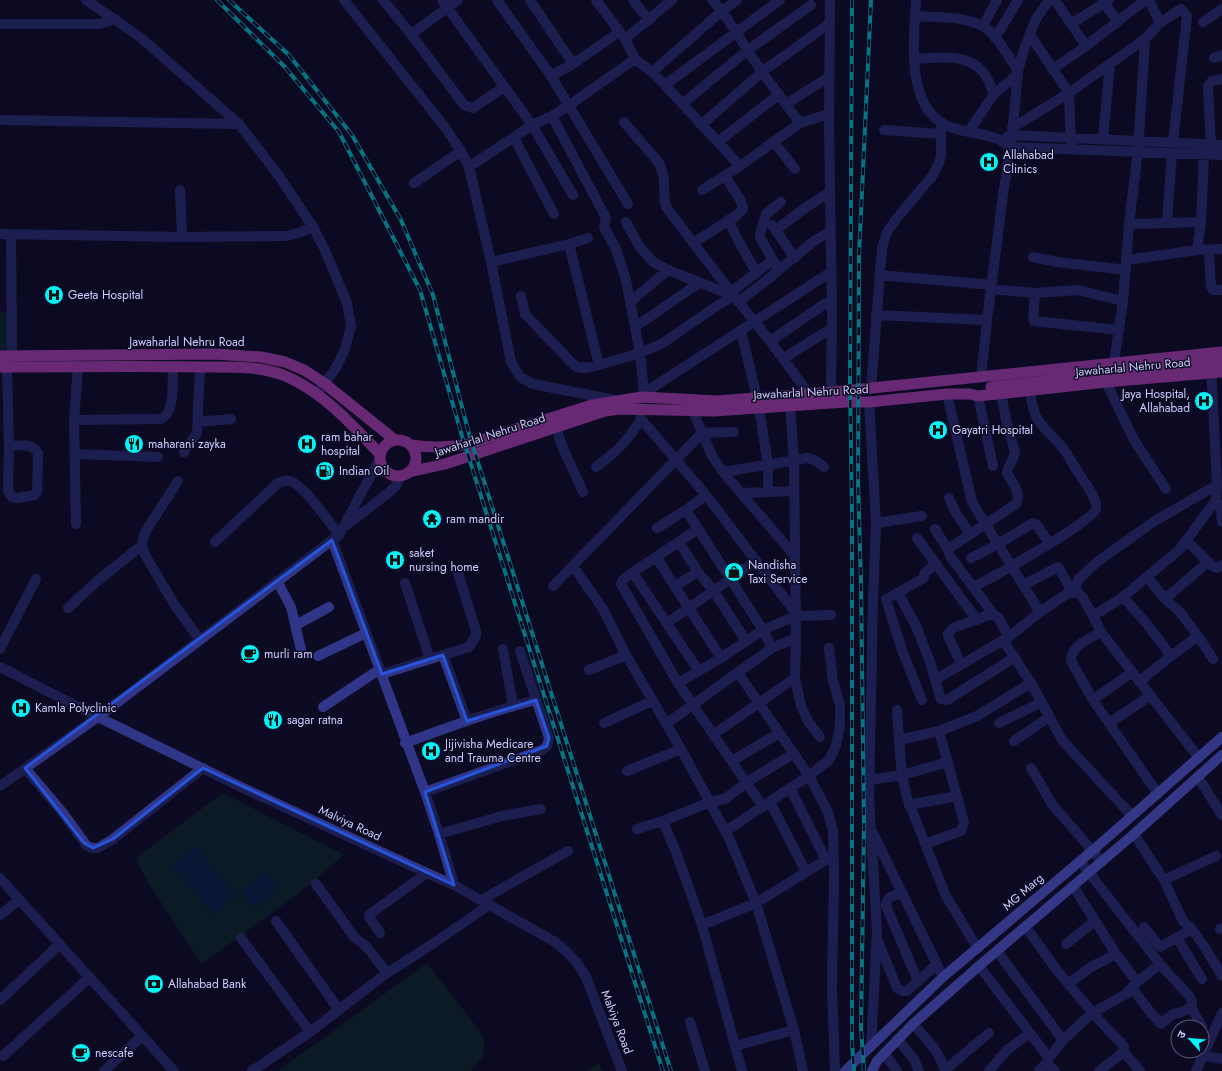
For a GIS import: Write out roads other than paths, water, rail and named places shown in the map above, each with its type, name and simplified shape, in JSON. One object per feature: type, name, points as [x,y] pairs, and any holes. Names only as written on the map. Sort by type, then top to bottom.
[{"type":"highway","name":"Jawaharlal Nehru Road","points":[[0,356],[214,354],[261,357],[304,370],[395,440],[404,441],[411,445],[431,448],[448,448],[495,437],[592,405],[643,395],[790,406],[871,389],[1217,352]]},
{"type":"highway","points":[[974,395],[978,389],[991,387],[1222,362]]},
{"type":"highway","name":"Jawaharlal Nehru Road","points":[[3,367],[173,366],[230,367],[273,371],[289,377],[317,394],[343,417],[380,456],[382,467],[392,475],[405,474],[445,464],[606,411],[620,409],[640,414],[727,410],[809,394],[869,402],[947,394],[1001,394],[1106,382],[1217,373]]},
{"type":"highway","points":[[380,456],[387,443],[395,440]]},
{"type":"highway","points":[[405,474],[412,469],[416,462],[416,453],[411,445]]},
{"type":"main road","name":"MG Marg","points":[[845,1071],[943,977],[978,949],[1092,851],[1222,737]]},
{"type":"main road","points":[[872,1071],[877,1061],[913,1024],[1025,926],[1102,862],[1222,755]]},
{"type":"street","points":[[86,0],[140,37],[239,124],[279,176],[313,227],[324,248],[347,303],[351,326],[336,368],[317,394]]},
{"type":"street","points":[[344,0],[444,126],[461,151],[469,167],[491,262],[511,362],[520,377],[533,384],[616,401]]},
{"type":"street","points":[[383,0],[411,34],[464,105],[474,108],[504,87]]},
{"type":"street","points":[[411,34],[445,4],[458,0]]},
{"type":"street","points":[[497,0],[551,76],[628,204]]},
{"type":"street","points":[[530,0],[573,64]]},
{"type":"street","points":[[596,0],[622,36],[635,59],[652,72],[665,85],[740,166]]},
{"type":"street","points":[[632,0],[649,20]]},
{"type":"street","points":[[712,0],[722,10],[762,72],[800,123]]},
{"type":"street","points":[[652,72],[722,10],[737,0]]},
{"type":"street","points":[[665,85],[780,0]]},
{"type":"street","points":[[830,0],[829,114],[832,328],[831,380],[834,397]]},
{"type":"street","points":[[916,0],[914,59],[916,84],[922,101],[931,114],[940,123],[953,128],[997,139],[1011,147],[1102,151],[1173,142],[1222,145]]},
{"type":"street","points":[[983,26],[997,0]]},
{"type":"street","points":[[995,38],[1018,0]]},
{"type":"street","points":[[981,377],[991,287],[1011,147],[1018,72],[1036,19],[1048,0]]},
{"type":"street","points":[[1055,0],[1086,46]]},
{"type":"street","points":[[1053,69],[1118,22],[1145,0]]},
{"type":"street","points":[[1149,0],[1160,23]]},
{"type":"street","points":[[551,76],[649,20],[670,1]]},
{"type":"street","points":[[1071,24],[1105,1],[1118,22]]},
{"type":"street","points":[[445,4],[532,125],[573,195]]},
{"type":"street","points":[[682,104],[748,50],[811,4]]},
{"type":"street","points":[[997,139],[1012,132],[1069,93],[1145,39],[1160,23],[1181,9],[1187,16],[1173,142]]},
{"type":"street","points":[[1203,22],[1222,9]]},
{"type":"street","points":[[916,16],[966,20],[983,26],[992,32],[1018,72]]},
{"type":"street","points":[[0,24],[99,24],[115,19]]},
{"type":"street","points":[[701,125],[762,72],[830,23]]},
{"type":"street","points":[[1030,35],[1069,93],[1072,149]]},
{"type":"street","points":[[1114,362],[1123,301],[1129,224],[1138,146],[1145,39]]},
{"type":"street","points":[[914,59],[958,58],[976,65],[982,71],[994,94]]},
{"type":"street","points":[[469,167],[532,125],[552,116],[568,106],[635,59]]},
{"type":"street","points":[[1103,139],[1110,64]]},
{"type":"street","points":[[969,131],[994,94],[1018,72]]},
{"type":"street","points":[[786,104],[829,77]]},
{"type":"street","points":[[1210,144],[1208,86],[1212,81],[1222,79]]},
{"type":"street","points":[[718,142],[778,94]]},
{"type":"street","points":[[702,190],[740,166],[800,123],[829,114]]},
{"type":"street","points":[[552,116],[606,218],[604,227],[616,249],[626,280],[640,353],[643,395],[640,414],[628,439],[618,450],[596,467]]},
{"type":"street","points":[[0,120],[239,124]]},
{"type":"street","points":[[624,122],[659,163],[664,176],[664,198],[666,207],[754,322],[784,358],[809,394]]},
{"type":"street","points":[[871,389],[882,248],[887,232],[933,175],[939,163],[941,156],[940,123]]},
{"type":"street","points":[[884,130],[941,134]]},
{"type":"street","points":[[1012,132],[1072,138],[1103,139],[1172,153],[1222,155]]},
{"type":"street","points":[[514,138],[554,214]]},
{"type":"street","points":[[774,142],[795,169]]},
{"type":"street","points":[[414,183],[461,151]]},
{"type":"street","points":[[1167,222],[1172,153]]},
{"type":"street","points":[[1197,250],[1201,222],[1204,154]]},
{"type":"street","points":[[693,243],[741,212],[743,205],[725,176]]},
{"type":"street","points":[[180,190],[182,237]]},
{"type":"street","points":[[776,230],[805,208],[830,192]]},
{"type":"street","points":[[779,270],[760,238],[760,234],[766,214],[781,202]]},
{"type":"street","points":[[728,220],[756,272]]},
{"type":"street","points":[[626,222],[639,246],[653,262],[668,270],[734,296]]},
{"type":"street","points":[[1129,224],[1201,222]]},
{"type":"street","points":[[763,226],[770,224],[776,230],[795,258]]},
{"type":"street","points":[[0,234],[182,237],[286,236],[299,233],[313,227]]},
{"type":"street","points":[[522,296],[525,314],[572,363],[577,367],[584,368],[599,365],[640,353],[663,343],[718,305],[779,270],[814,242],[831,231]]},
{"type":"street","points":[[11,235],[12,356]]},
{"type":"street","points":[[491,262],[569,244],[588,238]]},
{"type":"street","points":[[569,244],[599,365]]},
{"type":"street","points":[[1033,257],[1057,262],[1126,265],[1197,250],[1222,249]]},
{"type":"street","points":[[1209,250],[1211,287],[1213,290],[1222,290]]},
{"type":"street","points":[[734,296],[756,272],[773,260]]},
{"type":"street","points":[[630,302],[668,270]]},
{"type":"street","points":[[643,395],[831,272]]},
{"type":"street","points":[[879,275],[1035,293],[1078,290],[1123,301]]},
{"type":"street","points":[[635,327],[700,283]]},
{"type":"street","points":[[1035,293],[1034,321],[1119,330]]},
{"type":"street","points":[[770,341],[826,303]]},
{"type":"street","points":[[876,315],[987,320]]},
{"type":"street","points":[[784,358],[832,328]]},
{"type":"street","points":[[741,331],[758,403],[768,465],[768,492]]},
{"type":"street","points":[[1093,616],[1123,596],[1180,549],[1216,500],[1219,488],[1217,352]]},
{"type":"street","points":[[74,420],[161,419],[166,417],[171,407],[173,366]]},
{"type":"street","points":[[3,367],[8,491],[12,497],[18,498],[35,495],[37,492],[38,453],[30,445],[6,440]]},
{"type":"street","points":[[76,524],[74,420],[78,367]]},
{"type":"street","points":[[184,452],[197,434],[200,367]]},
{"type":"street","points":[[1106,382],[1134,440],[1166,489]]},
{"type":"street","points":[[973,587],[1050,543],[1091,516],[1096,510],[1092,493],[1066,451],[1036,418],[1030,390]]},
{"type":"street","points":[[947,394],[972,502],[1040,612]]},
{"type":"street","points":[[947,548],[951,547],[1016,504],[1019,498],[1007,473],[1007,469],[1015,452],[1007,424],[1001,394]]},
{"type":"street","points":[[974,395],[993,466]]},
{"type":"street","points":[[869,402],[876,523],[869,780],[877,939],[871,1047]]},
{"type":"street","points":[[790,406],[794,461],[795,678],[801,706],[808,721],[820,737]]},
{"type":"street","points":[[693,411],[712,456],[795,556]]},
{"type":"street","points":[[640,414],[706,495],[795,614]]},
{"type":"street","points":[[198,422],[231,419]]},
{"type":"street","points":[[556,428],[562,446],[583,492]]},
{"type":"street","points":[[553,586],[702,434],[734,432]]},
{"type":"street","points":[[75,454],[158,457]]},
{"type":"street","points":[[338,534],[380,456]]},
{"type":"street","points":[[724,472],[808,458],[813,459],[824,468]]},
{"type":"street","points":[[0,786],[98,717],[278,581],[388,493],[405,474]]},
{"type":"street","points":[[178,481],[144,535],[142,545],[144,553],[174,604],[200,640]]},
{"type":"street","points":[[215,542],[278,483],[284,481],[291,481],[301,487],[338,534],[366,633],[405,743],[425,792],[454,884]]},
{"type":"street","points":[[1075,593],[1078,580],[1097,562],[1153,522],[1219,488]]},
{"type":"street","points":[[742,493],[794,491]]},
{"type":"street","points":[[657,528],[686,510],[706,495]]},
{"type":"street","points":[[950,498],[956,513],[970,534]]},
{"type":"street","points":[[1216,500],[1221,511],[1222,522]]},
{"type":"street","points":[[686,510],[763,630],[772,648]]},
{"type":"street","points":[[876,523],[922,516]]},
{"type":"street","points":[[971,558],[1033,523],[1037,525],[1050,543]]},
{"type":"street","points":[[698,529],[626,577],[621,584],[678,683],[747,782],[766,804],[806,872]]},
{"type":"street","points":[[934,529],[947,548],[950,556],[994,615],[998,617],[1006,639],[1015,657],[1042,702],[1062,740],[1132,816]]},
{"type":"street","points":[[917,538],[978,620]]},
{"type":"street","points":[[1186,540],[1212,566],[1217,568],[1222,565]]},
{"type":"street","points":[[679,542],[698,572],[713,590],[746,641]]},
{"type":"street","points":[[68,608],[95,583],[142,545]]},
{"type":"street","points":[[656,557],[721,658]]},
{"type":"street","points":[[648,629],[689,608],[756,561]]},
{"type":"street","points":[[1165,599],[1208,562]]},
{"type":"street","points":[[873,599],[886,599],[898,593],[924,578],[924,574],[936,563]]},
{"type":"street","points":[[573,566],[603,609],[626,655],[726,831],[756,903],[794,1030],[803,1071]]},
{"type":"street","points":[[1023,585],[1058,566],[1075,593]]},
{"type":"street","points":[[323,707],[381,672],[469,647],[476,636],[476,631],[456,570]]},
{"type":"street","points":[[675,586],[698,572]]},
{"type":"street","points":[[633,573],[698,670]]},
{"type":"street","points":[[1147,577],[1165,599],[1179,611],[1213,659]]},
{"type":"street","points":[[0,649],[36,578]]},
{"type":"street","points":[[278,581],[291,607],[302,654]]},
{"type":"street","points":[[405,583],[430,659]]},
{"type":"street","points":[[898,593],[916,626],[942,699],[947,700],[1015,657]]},
{"type":"street","points":[[936,679],[1006,639],[1040,612],[1068,594],[1075,593],[1082,596],[1101,632],[1199,758]]},
{"type":"street","points":[[1123,596],[1147,624],[1171,656]]},
{"type":"street","points":[[886,599],[902,650],[922,700]]},
{"type":"street","points":[[296,625],[329,607]]},
{"type":"street","points":[[678,683],[721,658],[763,630],[795,614],[831,616]]},
{"type":"street","points":[[961,664],[948,633],[953,628],[991,614],[994,615]]},
{"type":"street","points":[[1101,632],[1078,646],[1071,655],[1071,661],[1093,700],[1158,794]]},
{"type":"street","points":[[318,656],[366,633]]},
{"type":"street","points":[[1139,682],[1198,636]]},
{"type":"street","points":[[666,724],[772,648],[796,638]]},
{"type":"street","points":[[726,831],[809,776],[829,760],[836,746],[840,725],[840,705],[834,681],[829,648]]},
{"type":"street","points":[[503,649],[513,706]]},
{"type":"street","points":[[425,792],[542,750],[547,746],[549,738],[520,651]]},
{"type":"street","points":[[443,655],[468,721]]},
{"type":"street","points":[[589,670],[626,655]]},
{"type":"street","name":"Malviya Road","points":[[1,669],[203,768],[427,873],[454,884],[555,942],[577,963],[586,977],[622,1071]]},
{"type":"street","points":[[1093,700],[1132,672]]},
{"type":"street","points":[[738,673],[809,776],[828,812],[833,831],[830,858],[835,1071]]},
{"type":"street","points":[[714,734],[795,678]]},
{"type":"street","points":[[899,740],[940,731],[977,716],[1031,683]]},
{"type":"street","points":[[1109,723],[1150,696]]},
{"type":"street","points":[[405,743],[513,706],[536,700]]},
{"type":"street","points":[[604,723],[652,701]]},
{"type":"street","points":[[999,724],[1042,702]]},
{"type":"street","points":[[897,710],[902,775],[909,805],[946,896],[978,949]]},
{"type":"street","points":[[1014,741],[1049,717]]},
{"type":"street","points":[[925,844],[961,831],[964,822],[940,731]]},
{"type":"street","points":[[732,761],[779,733]]},
{"type":"street","points":[[627,771],[680,749]]},
{"type":"street","points":[[637,829],[663,821],[710,802],[725,799],[747,782],[793,754]]},
{"type":"street","points":[[869,780],[902,775],[948,762]]},
{"type":"street","points":[[25,768],[63,813],[84,843],[93,848],[98,848],[113,839],[203,768]]},
{"type":"street","points":[[1030,768],[1052,804],[1102,862]]},
{"type":"street","points":[[1198,777],[1222,815]]},
{"type":"street","points":[[790,788],[830,858]]},
{"type":"street","points":[[909,805],[957,796]]},
{"type":"street","points":[[439,834],[502,816],[541,809]]},
{"type":"street","points":[[663,821],[676,852],[702,925],[742,1071]]},
{"type":"street","points":[[871,829],[943,977]]},
{"type":"street","points":[[1134,834],[1164,880],[1183,921],[1192,929],[1222,976]]},
{"type":"street","points":[[252,1071],[310,1032],[387,973],[431,945],[485,903],[568,851]]},
{"type":"street","points":[[1164,880],[1216,856]]},
{"type":"street","points":[[702,925],[756,903],[830,858]]},
{"type":"street","points":[[1080,861],[1160,964],[1190,997],[1192,1002],[1191,1007],[1198,1019]]},
{"type":"street","points":[[380,933],[369,917],[370,914],[427,873]]},
{"type":"street","points":[[0,878],[142,1036],[169,1069]]},
{"type":"street","points":[[316,884],[355,938],[366,946],[387,973]]},
{"type":"street","points":[[1073,886],[1116,954],[1150,1013],[1161,1024],[1173,1014],[1182,1012],[1191,1007]]},
{"type":"street","points":[[903,893],[887,900],[886,906],[918,981]]},
{"type":"street","points":[[0,915],[19,900]]},
{"type":"street","points":[[276,921],[339,1010]]},
{"type":"street","points":[[1066,944],[1095,921]]},
{"type":"street","points":[[1025,926],[1068,984],[1092,1013],[1122,1044],[1124,1047],[1124,1052],[1140,1071]]},
{"type":"street","points":[[1144,927],[1160,947],[1192,929]]},
{"type":"street","points":[[240,938],[310,1032]]},
{"type":"street","points":[[1177,938],[1202,978]]},
{"type":"street","points":[[877,939],[900,991],[907,991],[937,964]]},
{"type":"street","points":[[0,1000],[60,944]]},
{"type":"street","points":[[997,951],[1063,1040]]},
{"type":"street","points":[[1068,984],[1091,967],[1116,954]]},
{"type":"street","points":[[1039,1071],[1063,1040],[1092,1013],[1126,994],[1134,985],[1160,964]]},
{"type":"street","points":[[979,966],[1030,1033],[1055,1071]]},
{"type":"street","points":[[3,1056],[90,978]]},
{"type":"street","points":[[1210,1042],[1222,1014]]},
{"type":"street","points":[[690,1022],[705,1071]]},
{"type":"street","points":[[913,1024],[927,1039],[941,1058],[945,1071],[989,1033]]},
{"type":"street","points":[[735,1046],[794,1030]]},
{"type":"street","points":[[989,1071],[1007,1050],[1030,1033]]},
{"type":"street","points":[[104,1071],[142,1036]]},
{"type":"street","points":[[897,1040],[914,1059],[919,1071]]},
{"type":"street","points":[[1099,1071],[1124,1052]]},
{"type":"street","points":[[884,1053],[897,1071]]},
{"type":"street","points":[[1210,1056],[1222,1059]]},
{"type":"street","points":[[1196,1071],[1201,1059]]},
{"type":"water","points":[[195,846],[237,895],[214,915],[172,866]]},
{"type":"water","points":[[266,870],[280,886],[255,908],[241,892]]},
{"type":"railway","points":[[217,0],[284,66],[339,132],[420,290],[462,436],[663,1071]]},
{"type":"railway","points":[[229,0],[289,55],[352,135],[401,220],[433,295],[469,434],[671,1071]]},
{"type":"railway","points":[[852,0],[850,380],[852,513],[852,1043],[854,1071]]},
{"type":"railway","points":[[864,1071],[861,1028],[864,825],[861,583],[858,483],[859,255],[871,0]]},
{"type":"place","name":"Allahabad Clinics","points":[[989,162]]},
{"type":"place","name":"Geeta Hospital","points":[[54,295]]},
{"type":"place","name":"Jaya Hospital, Allahabad","points":[[1204,401]]},
{"type":"place","name":"Gayatri Hospital","points":[[938,430]]},
{"type":"place","name":"maharani zayka","points":[[134,444]]},
{"type":"place","name":"ram bahar hospital","points":[[307,444]]},
{"type":"place","name":"Indian Oil","points":[[325,471]]},
{"type":"place","name":"ram mandir","points":[[432,519]]},
{"type":"place","name":"saket nursing home","points":[[395,560]]},
{"type":"place","name":"Nandisha Taxi Service","points":[[734,572]]},
{"type":"place","name":"murli ram","points":[[250,654]]},
{"type":"place","name":"Kamla Polyclinic","points":[[21,708]]},
{"type":"place","name":"sagar ratna","points":[[273,720]]},
{"type":"place","name":"Jijivisha Medicare and Trauma Centre","points":[[431,751]]},
{"type":"place","name":"Allahabad Bank","points":[[154,984]]},
{"type":"place","name":"nescafe","points":[[81,1053]]}]
